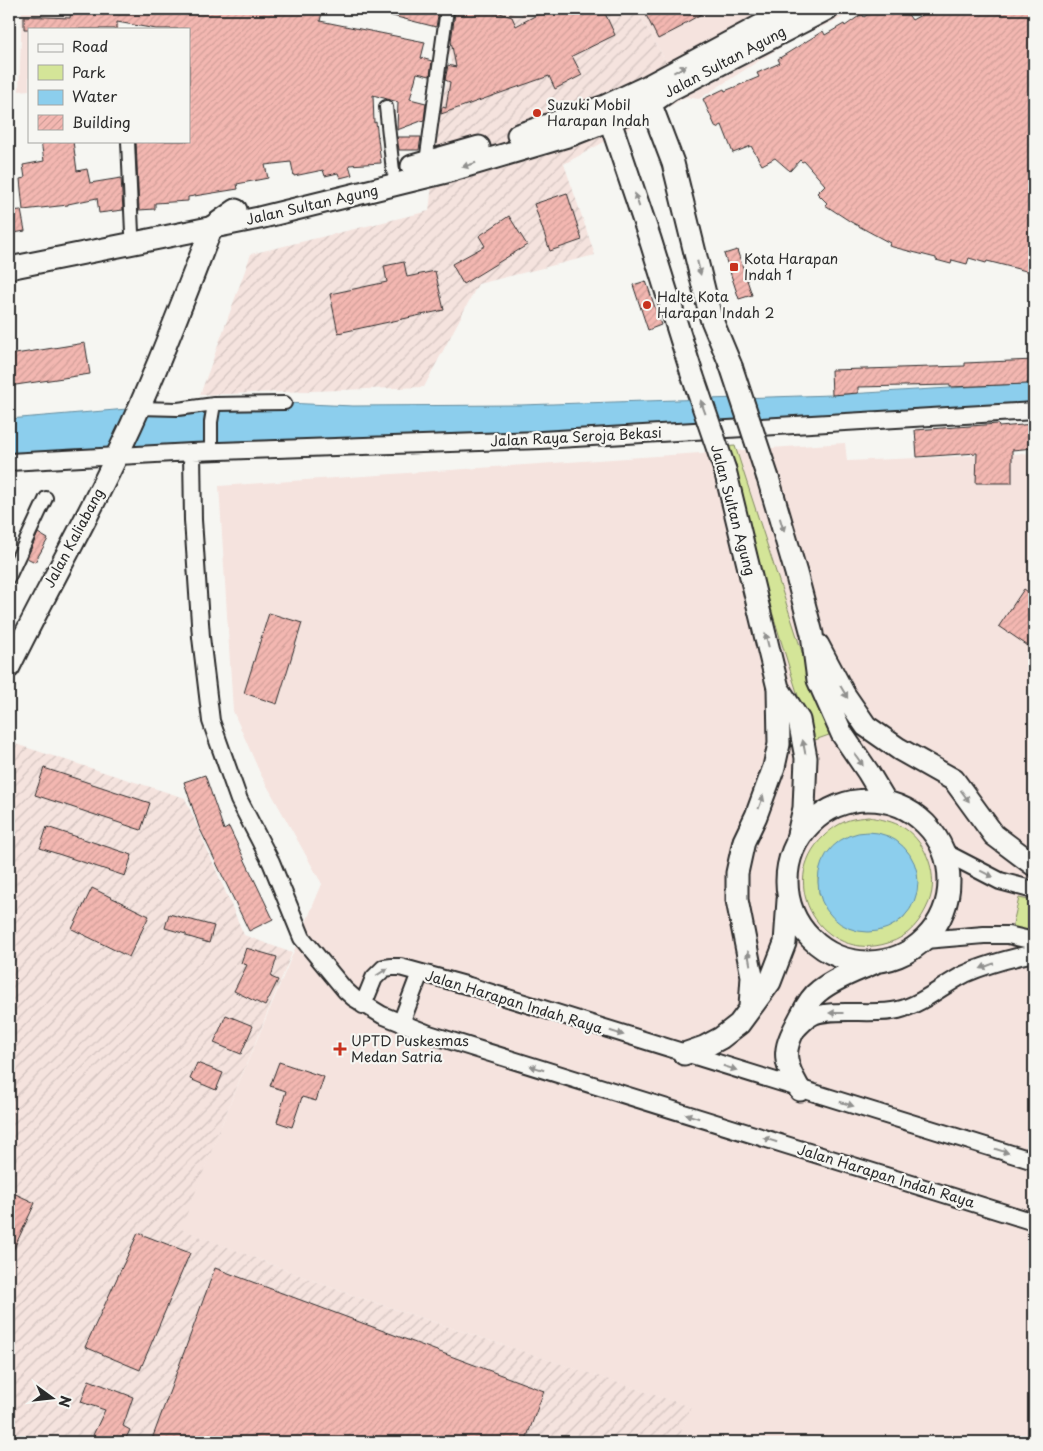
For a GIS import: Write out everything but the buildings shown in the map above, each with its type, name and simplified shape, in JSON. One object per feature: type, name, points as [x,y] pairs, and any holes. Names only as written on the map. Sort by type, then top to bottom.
[{"type":"main road","name":"Jalan Sultan Agung","points":[[647,96],[792,9]]},
{"type":"main road","name":"Jalan Sultan Agung","points":[[9,253],[132,232],[236,210],[393,171],[543,128],[607,112],[679,86],[827,9]]},
{"type":"main road","points":[[666,143],[666,121],[669,102],[679,86]]},
{"type":"main road","name":"Jalan Sultan Agung","points":[[647,96],[673,163],[711,318],[730,366],[768,478],[812,634],[818,680],[842,734],[886,802]]},
{"type":"main road","name":"Jalan Sultan Agung","points":[[9,268],[259,218],[446,172],[571,135],[607,112]]},
{"type":"main road","name":"Jalan Sultan Agung","points":[[607,112],[692,374],[726,470],[778,688],[799,720],[806,758],[804,808],[795,847]]},
{"type":"main road","points":[[571,135],[595,138],[609,147],[624,161]]},
{"type":"main road","points":[[212,227],[236,210]]},
{"type":"main road","name":"Jalan Kaliabang","points":[[9,666],[120,450],[139,408],[212,227]]},
{"type":"main road","points":[[812,634],[844,694],[866,726],[899,749],[954,780],[994,836],[1034,866]]},
{"type":"main road","points":[[750,1007],[752,976],[737,900],[737,873],[744,841],[756,816],[774,767],[778,744],[778,688]]},
{"type":"main road","points":[[684,1054],[704,1047],[721,1038],[739,1024],[770,982],[785,942],[789,892],[788,871],[795,847],[809,826],[831,809],[858,800],[886,802],[904,808],[921,819],[934,834],[944,852],[949,875],[947,898],[939,921],[924,940],[902,955],[877,962],[853,972],[818,991],[804,1011],[789,1040],[787,1058],[791,1075],[800,1090]]},
{"type":"main road","points":[[789,892],[797,920],[810,938],[828,952],[850,960],[877,962]]},
{"type":"street","points":[[426,162],[447,9]]},
{"type":"street","points":[[386,107],[393,171]]},
{"type":"street","points":[[128,142],[132,232]]},
{"type":"street","points":[[139,408],[178,409],[214,404],[285,403]]},
{"type":"street","points":[[211,449],[211,422],[214,404]]},
{"type":"street","name":"Jalan Raya Seroja Bekasi","points":[[9,462],[120,450],[192,452],[211,449],[541,440],[1034,411]]},
{"type":"street","points":[[192,452],[193,520],[200,628],[211,721],[239,800],[271,862],[302,938],[345,990],[363,1005],[401,1023]]},
{"type":"street","points":[[9,577],[46,498]]},
{"type":"street","points":[[944,852],[1000,880],[1034,890]]},
{"type":"street","points":[[924,940],[1008,935],[1034,941]]},
{"type":"street","points":[[789,1040],[812,1016],[825,1013],[883,1013],[900,1010],[913,1005],[965,974],[1002,960],[1034,953]]},
{"type":"street","points":[[363,1005],[374,978],[384,968],[400,968],[420,972]]},
{"type":"street","name":"Jalan Harapan Indah Raya","points":[[1034,1161],[420,972],[401,1023],[452,1041],[1034,1222]]},
{"type":"shaded area","points":[[22,9],[59,9],[120,13],[119,28],[28,28],[28,90],[19,91]]},
{"type":"shaded area","points":[[456,9],[500,9],[520,16],[526,9],[636,9],[686,97],[564,164],[595,255],[478,284],[424,387],[200,395],[251,254],[429,211],[442,99],[452,67],[447,44]]},
{"type":"shaded area","points":[[636,9],[861,9],[790,41],[699,99],[686,97]]},
{"type":"shaded area","points":[[845,443],[847,461],[1034,453],[1034,1442],[677,1442],[690,1407],[340,1291],[180,1229],[322,884],[260,773],[233,711],[219,486]]},
{"type":"shaded area","points":[[9,742],[185,798],[244,935],[292,953],[181,1229],[340,1291],[691,1407],[677,1442],[9,1442]]},
{"type":"green space","points":[[735,446],[829,735],[812,741],[721,447]]},
{"type":"green space","points":[[868,817],[891,822],[912,834],[925,851],[932,871],[933,882],[929,902],[922,916],[908,932],[888,943],[865,946],[844,942],[826,931],[813,915],[805,896],[804,876],[810,855],[827,833],[846,821]],"holes":[[[896,841],[907,851],[914,864],[911,907],[902,919],[889,927],[825,907],[819,893],[818,878]]]},
{"type":"green space","points":[[1019,898],[1034,901],[1034,933],[1012,928]]},
{"type":"water","points":[[1034,383],[1034,412],[9,462],[9,419],[139,408],[285,403],[353,406],[521,405],[832,395]]},
{"type":"water","points":[[868,832],[887,836],[903,847],[914,863],[918,882],[914,901],[903,917],[887,928],[868,932],[849,928],[833,917],[822,901],[818,882],[822,863],[833,847],[849,836]]},
{"type":"place","name":"Suzuki Mobil Harapan Indah","points":[[537,113]]},
{"type":"place","name":"Kota Harapan Indah 1","points":[[734,267]]},
{"type":"place","name":"Halte Kota Harapan Indah 2","points":[[647,305]]},
{"type":"place","name":"UPTD Puskesmas Medan Satria","points":[[340,1049]]}]
